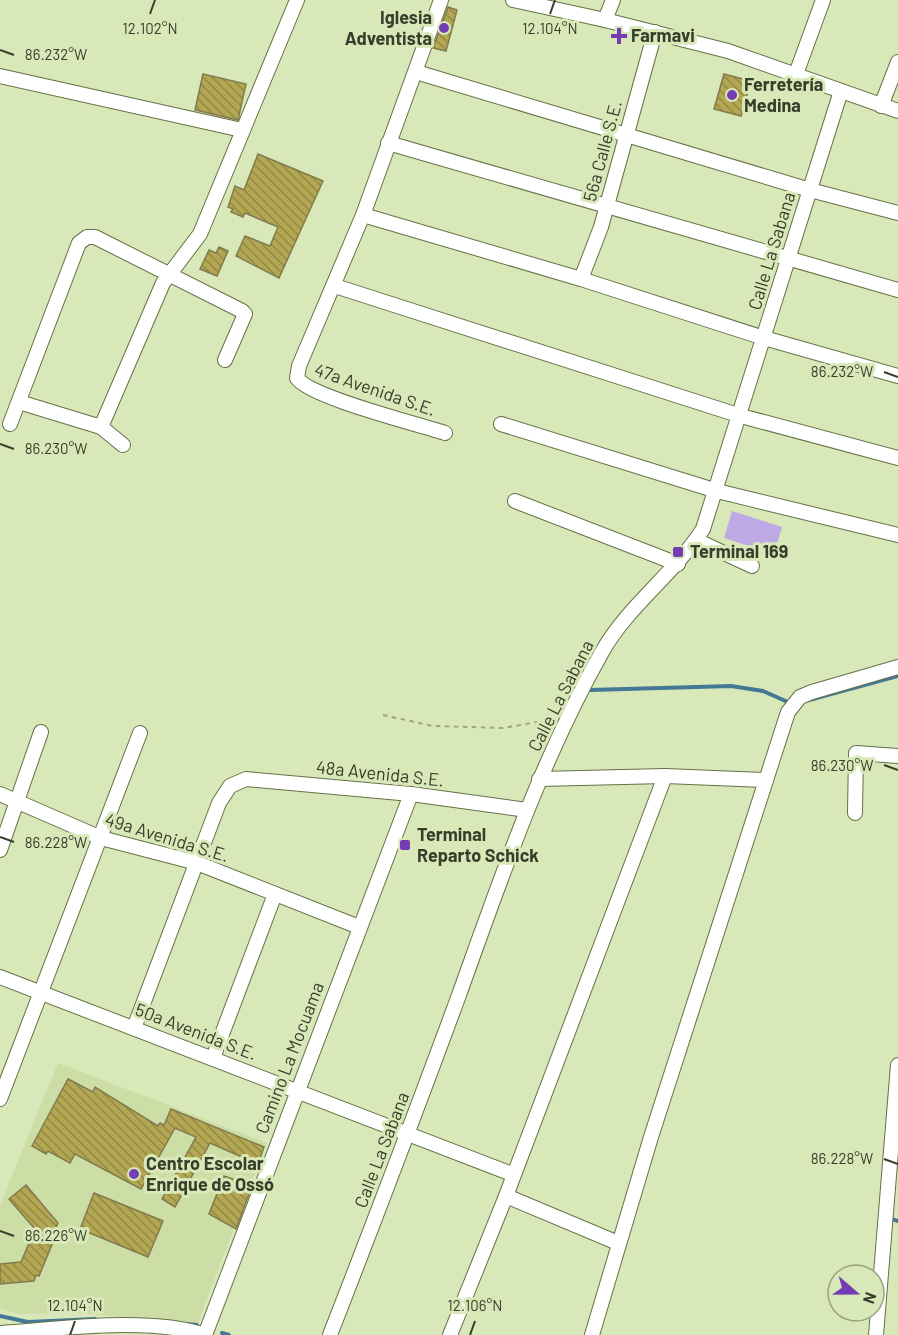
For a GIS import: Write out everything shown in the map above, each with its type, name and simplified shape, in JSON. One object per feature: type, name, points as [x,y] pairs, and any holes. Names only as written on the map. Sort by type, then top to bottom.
[{"type":"street","points":[[101,427],[136,343],[170,273],[201,234],[297,0]]},
{"type":"street","points":[[441,0],[335,286],[741,416],[898,458]]},
{"type":"street","points":[[513,0],[728,51],[898,111]]},
{"type":"street","points":[[565,0],[578,14]]},
{"type":"street","points":[[605,20],[613,0]]},
{"type":"street","points":[[796,74],[823,0]]},
{"type":"street","name":"56a Calle S.E.","points":[[580,279],[607,207],[655,32]]},
{"type":"street","points":[[881,106],[898,62]]},
{"type":"street","points":[[416,72],[625,136],[898,213]]},
{"type":"street","points":[[0,76],[242,130]]},
{"type":"street","name":"Calle La Sabana","points":[[330,1335],[409,1132],[527,810],[568,715],[603,649],[621,624],[678,564],[703,530],[741,416],[841,91]]},
{"type":"street","points":[[388,143],[898,290]]},
{"type":"street","points":[[363,215],[580,279],[764,338],[898,376]]},
{"type":"street","points":[[10,424],[79,243],[87,237],[95,237],[170,273],[245,314],[225,360]]},
{"type":"street","name":"47a Avenida S.E.","points":[[335,286],[298,366],[297,378],[301,385],[329,397],[445,433]]},
{"type":"street","points":[[19,402],[101,427],[123,445]]},
{"type":"street","points":[[501,424],[717,491],[898,535]]},
{"type":"street","points":[[515,501],[678,564]]},
{"type":"street","points":[[696,540],[752,566]]},
{"type":"street","points":[[592,1335],[618,1243],[788,712],[801,697],[898,667]]},
{"type":"street","points":[[0,850],[41,732]]},
{"type":"street","points":[[0,1100],[140,732]]},
{"type":"street","points":[[855,813],[856,753],[898,756]]},
{"type":"street","points":[[539,779],[665,776],[765,780]]},
{"type":"street","points":[[450,1335],[506,1196],[512,1174],[665,776]]},
{"type":"street","name":"48a Avenida S.E.","points":[[197,863],[219,803],[230,786],[246,779],[411,794],[527,810]]},
{"type":"street","name":"49a Avenida S.E.","points":[[0,794],[101,838],[197,863],[359,927]]},
{"type":"street","name":"Camino La Mocuama","points":[[205,1335],[296,1090],[411,794]]},
{"type":"street","points":[[134,1028],[197,863]]},
{"type":"street","points":[[213,1058],[275,894]]},
{"type":"street","name":"50a Avenida S.E.","points":[[0,977],[409,1132],[512,1174]]},
{"type":"street","points":[[876,1335],[892,1214],[898,1065]]},
{"type":"street","points":[[506,1196],[618,1243]]},
{"type":"street","points":[[0,1333],[80,1331],[143,1326],[191,1330],[205,1335]]},
{"type":"path","points":[[383,715],[433,726],[503,728],[568,715]]},
{"type":"shaded area","points":[[732,511],[782,527],[774,554],[724,538]]},
{"type":"shaded area","name":"Centro Escolar Enrique de Ossó","points":[[58,1063],[267,1143],[197,1325],[79,1313],[19,1314],[0,1308],[0,1205]]},
{"type":"building","name":"Iglesia Adventista","points":[[448,7],[457,10],[446,51],[433,48]]},
{"type":"building","points":[[203,74],[246,84],[238,120],[195,110]]},
{"type":"building","name":"Ferretería Medina","points":[[724,74],[751,81],[741,116],[714,109]]},
{"type":"building","points":[[258,154],[323,181],[279,278],[236,256],[245,236],[270,246],[278,227],[245,213],[243,217],[231,212],[233,209],[228,207],[235,186],[244,190]]},
{"type":"building","points":[[219,247],[228,251],[217,276],[200,269],[209,250],[216,253]]},
{"type":"building","points":[[68,1079],[93,1092],[95,1087],[158,1126],[160,1123],[164,1125],[171,1109],[264,1147],[258,1164],[210,1143],[175,1207],[162,1199],[196,1137],[175,1128],[141,1189],[75,1154],[70,1163],[48,1151],[46,1154],[32,1146]]},
{"type":"building","points":[[224,1176],[252,1186],[236,1229],[209,1214]]},
{"type":"building","points":[[26,1185],[58,1223],[53,1234],[56,1235],[39,1276],[36,1275],[34,1281],[0,1284],[0,1264],[21,1262],[35,1229],[9,1199]]},
{"type":"building","points":[[94,1193],[163,1221],[148,1257],[80,1229]]},
{"type":"waterway","points":[[809,700],[898,676]]},
{"type":"waterway","points":[[590,690],[731,686],[763,691],[790,703]]},
{"type":"waterway","points":[[889,1218],[898,1221]]},
{"type":"waterway","points":[[0,1316],[28,1322],[95,1319]]},
{"type":"waterway","points":[[186,1324],[197,1325]]},
{"type":"waterway","points":[[222,1333],[229,1335]]},
{"type":"place","name":"Iglesia Adventista","points":[[444,28]]},
{"type":"place","name":"Farmavi","points":[[619,36]]},
{"type":"place","name":"Ferretería Medina","points":[[732,95]]},
{"type":"place","name":"Terminal 169","points":[[678,552]]},
{"type":"place","name":"Terminal Reparto Schick","points":[[405,845]]},
{"type":"place","name":"Centro Escolar Enrique de Ossó","points":[[134,1174]]}]
